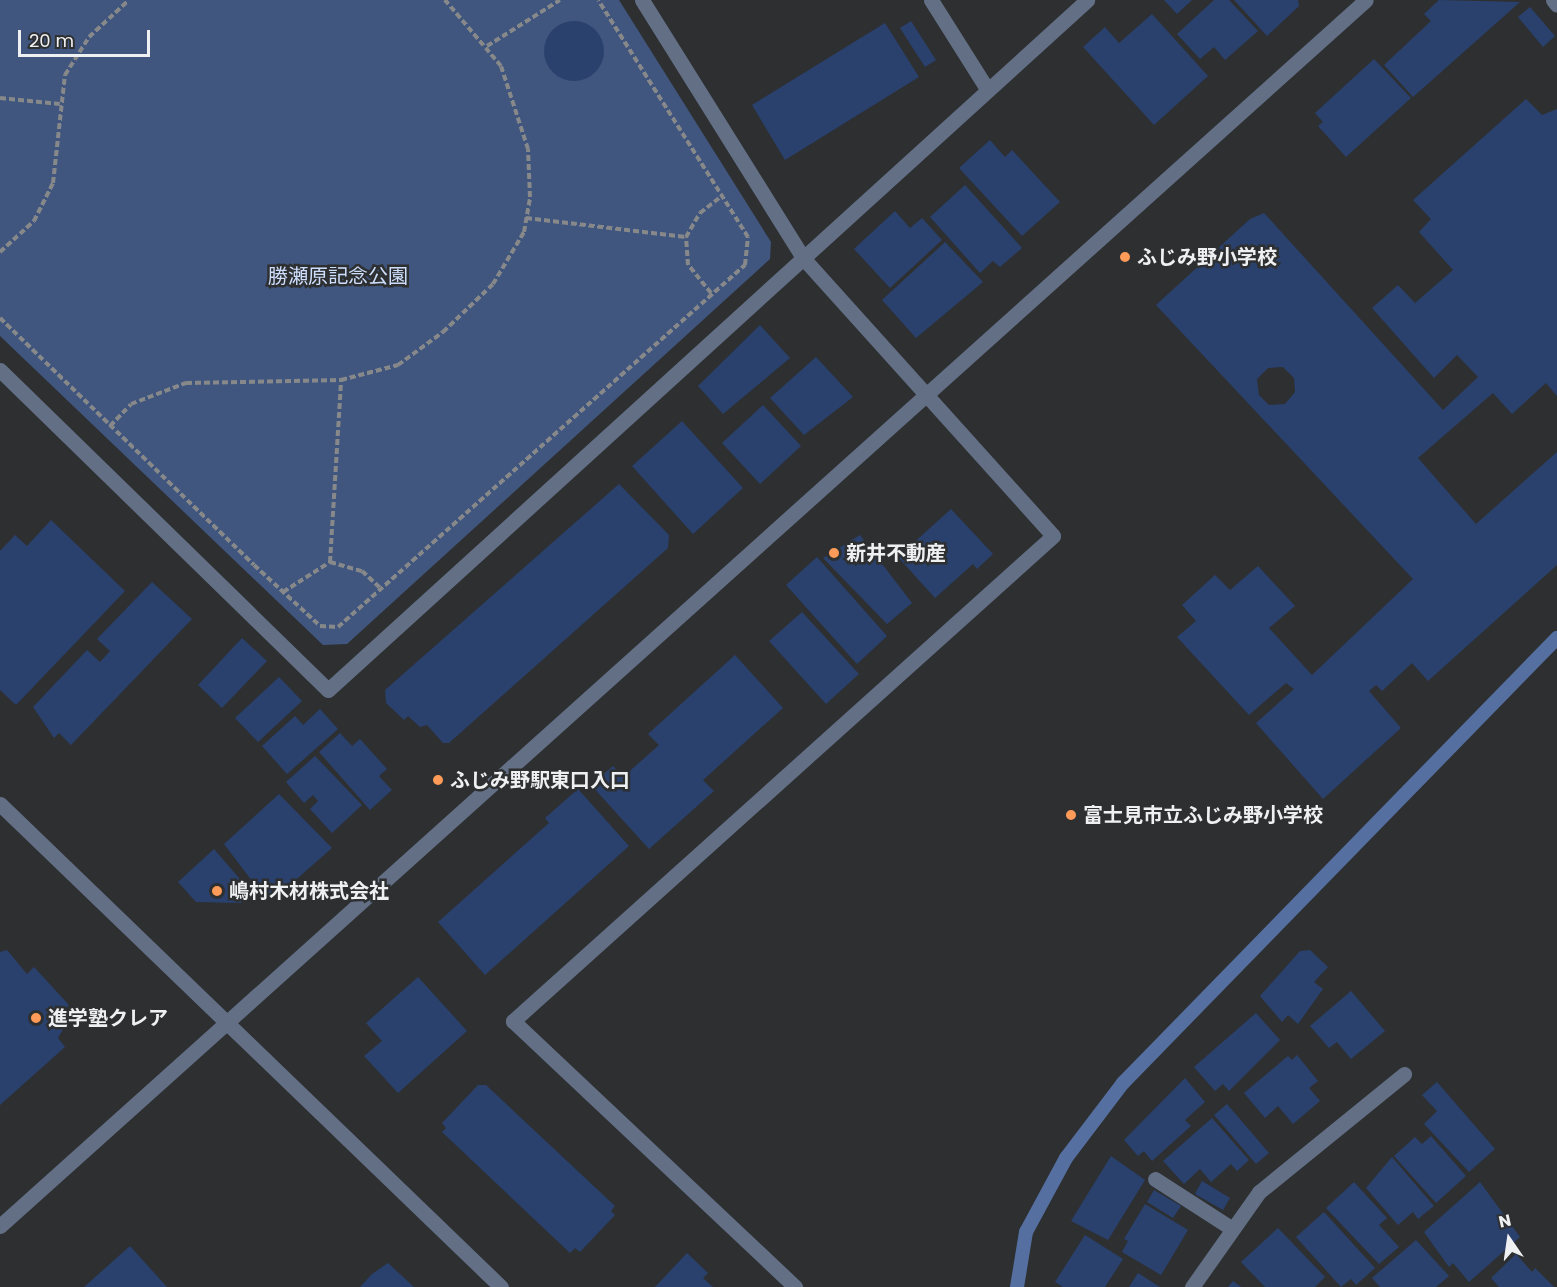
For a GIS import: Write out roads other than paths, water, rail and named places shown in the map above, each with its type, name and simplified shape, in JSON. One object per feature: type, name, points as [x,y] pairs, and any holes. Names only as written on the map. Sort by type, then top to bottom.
[{"type":"street","points":[[642,0],[804,259],[924,396],[1053,536],[513,1022],[795,1287]]},
{"type":"street","points":[[931,0],[987,89]]},
{"type":"street","points":[[0,370],[328,690],[1087,0]]},
{"type":"street","points":[[0,1226],[225,1027],[1366,0]]},
{"type":"street","points":[[1553,0],[1557,5]]},
{"type":"street","points":[[0,804],[225,1027],[501,1287]]},
{"type":"street","points":[[1192,1287],[1259,1192],[1404,1074]]},
{"type":"street","points":[[1155,1179],[1232,1228]]},
{"type":"waterway","points":[[1017,1287],[1026,1232],[1066,1158],[1123,1083],[1557,638]]},
{"type":"place","name":"ふじみ野小学校","points":[[1125,257]]},
{"type":"place","name":"新井不動産","points":[[834,553]]},
{"type":"place","name":"ふじみ野駅東口入口","points":[[438,780]]},
{"type":"place","name":"富士見市立ふじみ野小学校","points":[[1071,815]]},
{"type":"place","name":"嶋村木材株式会社","points":[[217,891]]},
{"type":"place","name":"進学塾クレア","points":[[36,1018]]},
{"type":"park label","name":"勝瀬原記念公園","points":[[338,276]]}]
